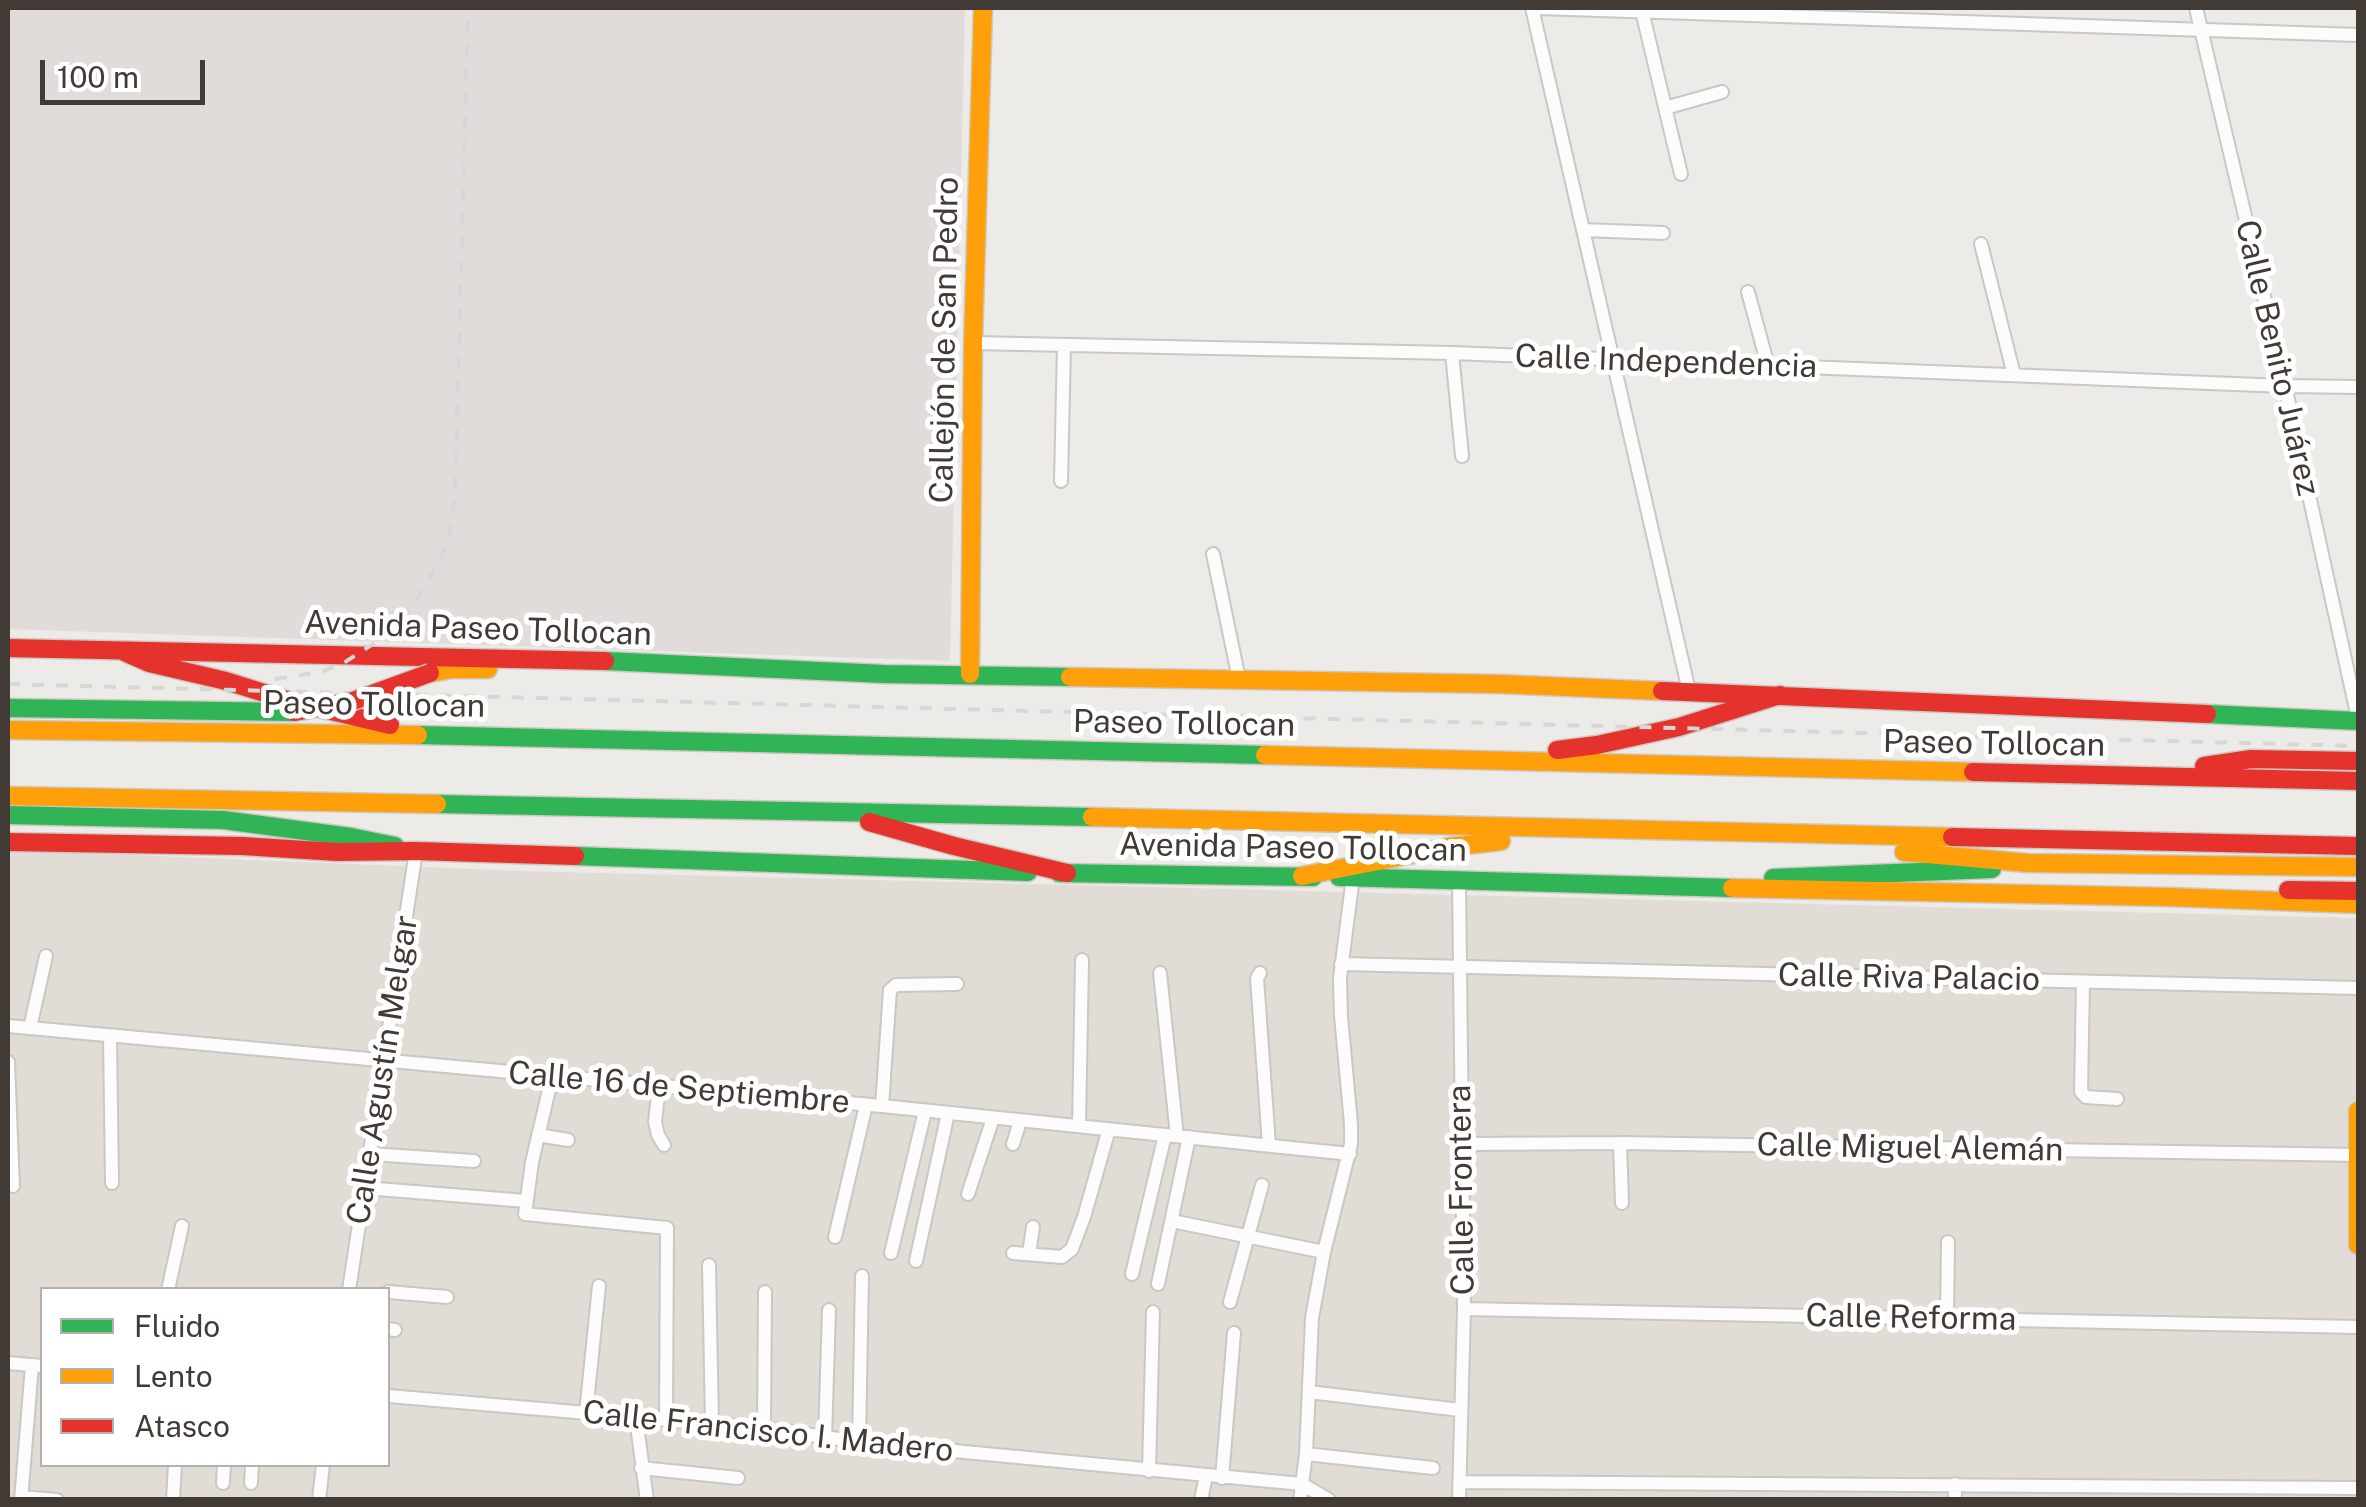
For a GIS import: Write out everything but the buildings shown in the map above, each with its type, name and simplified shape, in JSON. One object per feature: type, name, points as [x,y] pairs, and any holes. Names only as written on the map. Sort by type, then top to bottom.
[{"type":"main road","name":"Callejón de San Pedro","points":[[970,674],[983,8]]},
{"type":"main road","name":"Avenida Paseo Tollocan","points":[[8,648],[515,658],[947,674],[1499,684],[2163,712],[2206,704],[2358,713]]},
{"type":"main road","points":[[122,651],[149,663],[294,702],[396,726],[460,736]]},
{"type":"main road","name":"Avenida Paseo Tollocan","points":[[8,708],[295,712],[353,701],[430,673],[479,668],[857,681],[937,678],[947,674]]},
{"type":"main road","points":[[1357,758],[1404,752],[1558,750],[1597,745],[1680,727],[1780,695]]},
{"type":"main road","name":"Paseo Tollocan","points":[[8,730],[460,736],[2358,781]]},
{"type":"main road","points":[[2145,778],[2251,760],[2358,760]]},
{"type":"main road","points":[[8,796],[2358,846]]},
{"type":"main road","points":[[830,812],[1067,873]]},
{"type":"main road","name":"Avenida Paseo Tollocan","points":[[8,815],[224,820],[351,837],[416,851]]},
{"type":"main road","points":[[1302,876],[1449,847],[1580,830]]},
{"type":"main road","points":[[1780,834],[1864,848],[2028,863],[2358,867]]},
{"type":"main road","name":"Avenida Paseo Tollocan","points":[[8,842],[1067,873],[2358,904]]},
{"type":"main road","points":[[1718,888],[1764,878],[1980,870],[2028,863]]},
{"type":"main road","name":"Avenida Paseo Tollocan","points":[[2169,897],[2209,889],[2358,891]]},
{"type":"main road","points":[[2358,1112],[2358,1245]]},
{"type":"street","points":[[1689,692],[1535,8],[2358,35]]},
{"type":"street","points":[[1977,8],[1978,22]]},
{"type":"street","name":"Calle Benito Juárez","points":[[2196,8],[2358,713]]},
{"type":"street","points":[[1642,10],[1681,174]]},
{"type":"street","points":[[1665,108],[1722,92]]},
{"type":"street","points":[[1583,230],[1663,233]]},
{"type":"street","points":[[1981,244],[2014,375]]},
{"type":"street","points":[[1748,292],[1768,366]]},
{"type":"street","name":"Calle Independencia","points":[[974,343],[1452,353],[2358,386]]},
{"type":"street","points":[[1062,482],[1064,345]]},
{"type":"street","points":[[1452,353],[1462,456]]},
{"type":"street","points":[[1214,554],[1239,679]]},
{"type":"street","name":"Calle Agustín Melgar","points":[[351,1287],[416,851]]},
{"type":"street","points":[[1300,1500],[1312,1318],[1324,1252],[1350,1154],[1341,1016],[1342,964],[1353,877]]},
{"type":"street","name":"Calle Frontera","points":[[1458,881],[1464,1309],[1459,1500]]},
{"type":"street","points":[[30,1028],[46,956]]},
{"type":"street","points":[[1079,1126],[1082,960]]},
{"type":"street","name":"Calle Riva Palacio","points":[[1342,964],[2358,988]]},
{"type":"street","points":[[1260,973],[1257,978],[1269,1145]]},
{"type":"street","points":[[1158,1284],[1172,1221],[1177,1136],[1160,974]]},
{"type":"street","points":[[2084,982],[2081,1092],[2086,1098],[2117,1099]]},
{"type":"street","points":[[882,1106],[890,990],[896,985],[957,984]]},
{"type":"street","name":"Calle 16 de Septiembre","points":[[8,1026],[882,1106],[1350,1154]]},
{"type":"street","points":[[110,1036],[112,1183]]},
{"type":"street","points":[[8,1062],[12,1186]]},
{"type":"street","points":[[552,1077],[525,1214],[667,1228],[666,1420]]},
{"type":"street","points":[[659,1086],[655,1122],[664,1145]]},
{"type":"street","points":[[835,1237],[866,1105]]},
{"type":"street","points":[[891,1253],[925,1111]]},
{"type":"street","points":[[916,1261],[948,1113]]},
{"type":"street","points":[[968,1194],[993,1118]]},
{"type":"street","points":[[1014,1144],[1020,1121]]},
{"type":"street","points":[[1013,1253],[1062,1257],[1072,1249],[1109,1129]]},
{"type":"street","points":[[538,1135],[568,1140]]},
{"type":"street","points":[[1132,1274],[1177,1136]]},
{"type":"street","points":[[1620,1143],[1622,1203]]},
{"type":"street","name":"Calle Miguel Alemán","points":[[1462,1144],[2358,1155]]},
{"type":"street","points":[[370,1154],[474,1162]]},
{"type":"street","points":[[1230,1302],[1262,1185]]},
{"type":"street","points":[[365,1188],[526,1201]]},
{"type":"street","points":[[1172,1221],[1324,1252]]},
{"type":"street","points":[[169,1287],[182,1226]]},
{"type":"street","points":[[1029,1254],[1033,1227]]},
{"type":"street","points":[[1946,1318],[1948,1242]]},
{"type":"street","points":[[709,1265],[712,1424]]},
{"type":"street","points":[[860,1442],[862,1276]]},
{"type":"street","points":[[586,1413],[599,1286]]},
{"type":"street","points":[[390,1292],[447,1297]]},
{"type":"street","points":[[764,1292],[764,1428]]},
{"type":"street","name":"Calle Reforma","points":[[1464,1309],[2358,1326]]},
{"type":"street","points":[[825,1438],[829,1310]]},
{"type":"street","points":[[1149,1470],[1153,1312]]},
{"type":"street","points":[[1222,1478],[1234,1333]]},
{"type":"street","points":[[8,1363],[37,1366],[21,1498],[57,1500]]},
{"type":"street","points":[[1308,1392],[1460,1410]]},
{"type":"street","name":"Calle Francisco I. Madero","points":[[390,1396],[764,1428],[860,1442],[1302,1484],[1329,1500]]},
{"type":"street","points":[[636,1418],[647,1500]]},
{"type":"street","points":[[1306,1454],[1433,1468]]},
{"type":"street","points":[[174,1500],[176,1467]]},
{"type":"street","points":[[223,1483],[224,1467]]},
{"type":"street","points":[[251,1483],[252,1467]]},
{"type":"street","points":[[319,1500],[323,1467]]},
{"type":"street","points":[[641,1468],[738,1478]]},
{"type":"street","points":[[1200,1500],[1206,1476]]},
{"type":"street","points":[[1459,1482],[1955,1484],[2116,1492],[2358,1488]]},
{"type":"street","points":[[1955,1484],[1955,1500]]},
{"type":"shaded area","points":[[8,8],[965,8],[950,661],[8,629]]},
{"type":"shaded area","points":[[8,850],[523,871],[2358,918],[2358,1499],[8,1500]]},
{"type":"railway","points":[[275,679],[321,672],[342,664],[376,642],[418,597],[449,538],[455,497],[468,8]]},
{"type":"railway","points":[[8,684],[2358,746]]},
{"type":"traffic: fast","points":[[605,661],[884,674],[1070,677]]},
{"type":"traffic: fast","points":[[8,708],[295,712]]},
{"type":"traffic: fast","points":[[2207,714],[2358,721]]},
{"type":"traffic: fast","points":[[418,735],[1265,755]]},
{"type":"traffic: fast","points":[[437,804],[1092,817]]},
{"type":"traffic: fast","points":[[8,815],[223,820],[395,846]]},
{"type":"traffic: fast","points":[[575,856],[1028,872]]},
{"type":"traffic: fast","points":[[1773,878],[1992,869]]},
{"type":"traffic: fast","points":[[1059,873],[1313,877]]},
{"type":"traffic: fast","points":[[1339,877],[1732,888]]},
{"type":"traffic: slow","points":[[970,674],[973,343],[983,8]]},
{"type":"traffic: slow","points":[[430,673],[488,669]]},
{"type":"traffic: slow","points":[[1070,677],[1499,684],[1662,691]]},
{"type":"traffic: slow","points":[[8,730],[418,735]]},
{"type":"traffic: slow","points":[[1265,755],[1973,772]]},
{"type":"traffic: slow","points":[[8,796],[437,804]]},
{"type":"traffic: slow","points":[[1092,817],[1952,837]]},
{"type":"traffic: slow","points":[[1302,876],[1449,847],[1501,841]]},
{"type":"traffic: slow","points":[[1904,852],[2028,863],[2358,867]]},
{"type":"traffic: slow","points":[[1732,888],[2358,904]]},
{"type":"traffic: slow","points":[[2358,1111],[2358,1245]]},
{"type":"traffic: jam","points":[[8,648],[605,661]]},
{"type":"traffic: jam","points":[[122,651],[149,663],[390,725]]},
{"type":"traffic: jam","points":[[295,712],[353,701],[430,673]]},
{"type":"traffic: jam","points":[[1662,691],[2207,714]]},
{"type":"traffic: jam","points":[[1557,750],[1679,727],[1780,695]]},
{"type":"traffic: jam","points":[[2204,766],[2251,759],[2358,761]]},
{"type":"traffic: jam","points":[[1973,772],[2358,781]]},
{"type":"traffic: jam","points":[[869,822],[1067,873]]},
{"type":"traffic: jam","points":[[1952,837],[2358,846]]},
{"type":"traffic: jam","points":[[8,842],[575,856]]},
{"type":"traffic: jam","points":[[2288,890],[2358,891]]}]
